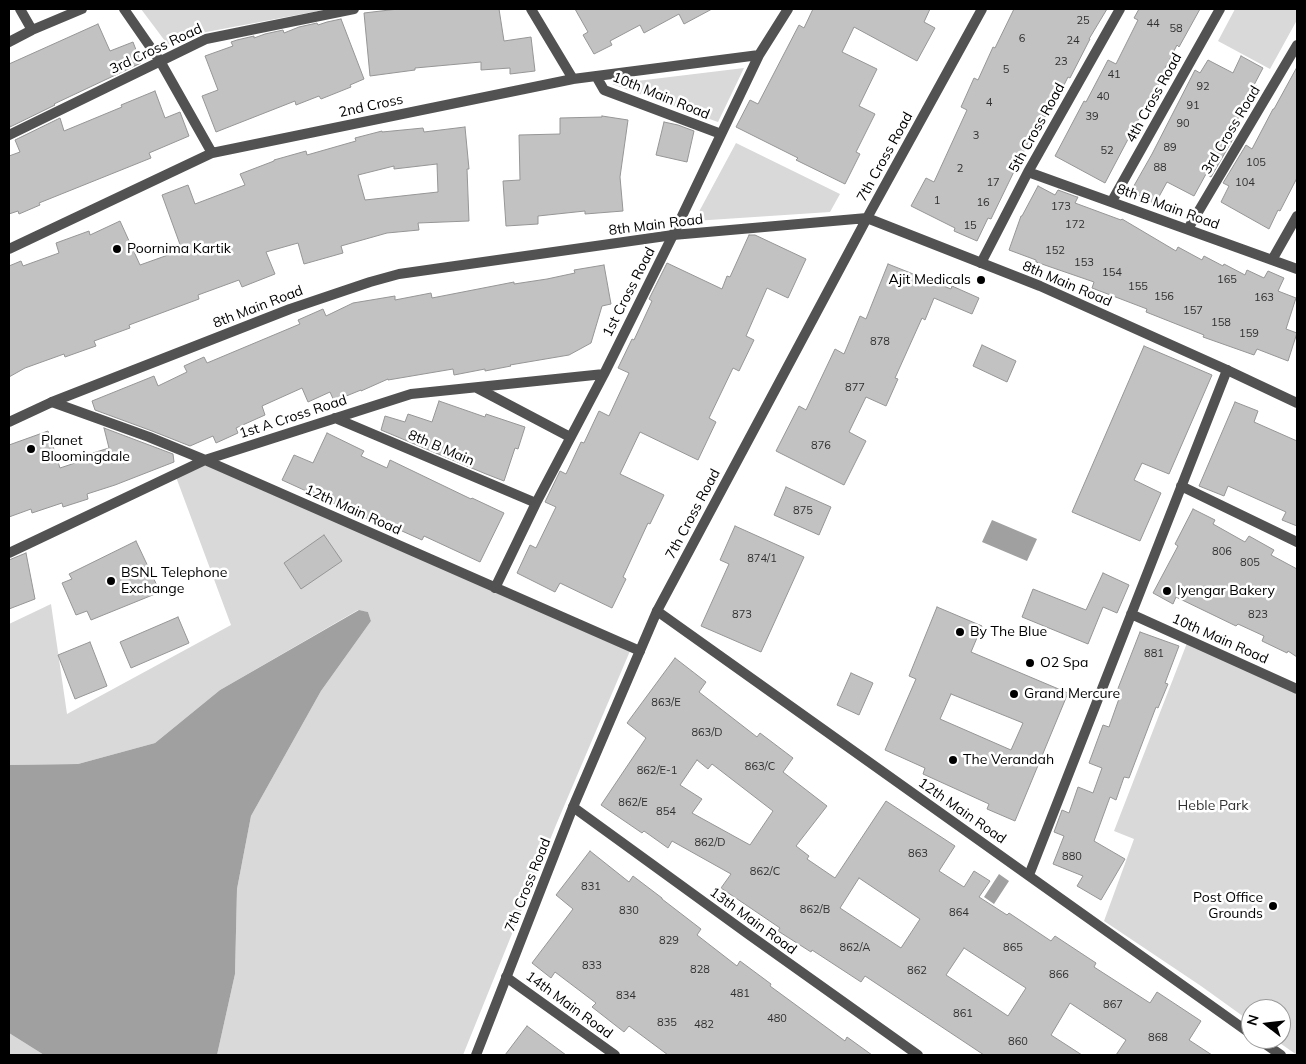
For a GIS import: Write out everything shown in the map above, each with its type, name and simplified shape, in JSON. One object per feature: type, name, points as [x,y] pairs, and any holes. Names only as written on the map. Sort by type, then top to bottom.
[{"type":"street","points":[[20,9],[32,30]]},
{"type":"street","points":[[9,42],[82,9]]},
{"type":"street","points":[[124,9],[160,62],[212,153]]},
{"type":"street","name":"3rd Cross Road","points":[[9,135],[206,39],[354,9]]},
{"type":"street","points":[[531,9],[573,78]]},
{"type":"street","name":"1st Cross Road","points":[[495,588],[536,503],[604,374],[673,235],[759,55],[788,9]]},
{"type":"street","name":"7th Cross Road","points":[[476,1055],[573,807],[657,611],[867,218],[982,9]]},
{"type":"street","name":"5th Cross Road","points":[[981,263],[1028,172],[1120,9]]},
{"type":"street","name":"4th Cross Road","points":[[1112,202],[1220,9]]},
{"type":"street","name":"3rd Cross Road","points":[[1188,230],[1297,45]]},
{"type":"street","name":"2nd Cross","points":[[9,249],[212,153],[573,78],[759,55]]},
{"type":"street","name":"10th Main Road","points":[[596,76],[604,90],[721,134]]},
{"type":"street","name":"8th B Main Road","points":[[1028,172],[1297,269]]},
{"type":"street","points":[[1272,260],[1297,216]]},
{"type":"street","name":"8th Main Road","points":[[9,422],[52,402],[290,309],[399,274],[673,235],[867,218],[1040,286],[1297,403]]},
{"type":"street","points":[[1029,875],[1227,370]]},
{"type":"street","name":"1st A Cross Road","points":[[9,553],[205,460],[411,394],[604,374]]},
{"type":"street","points":[[477,388],[570,438]]},
{"type":"street","name":"12th Main Road","points":[[52,402],[149,437],[205,460],[640,650]]},
{"type":"street","name":"8th B Main","points":[[335,418],[536,503]]},
{"type":"street","points":[[1181,486],[1297,542]]},
{"type":"street","name":"12th Main Road","points":[[657,611],[1241,1027]]},
{"type":"street","name":"10th Main Road","points":[[1131,614],[1297,689]]},
{"type":"street","name":"13th Main Road","points":[[573,807],[918,1055]]},
{"type":"street","name":"14th Main Road","points":[[506,977],[615,1055]]},
{"type":"green space","points":[[141,9],[329,9],[201,33],[168,45]]},
{"type":"green space","points":[[1235,9],[1297,9],[1297,20],[1270,69],[1218,41]]},
{"type":"green space","points":[[744,68],[718,122],[612,84]]},
{"type":"green space","points":[[736,143],[840,194],[830,212],[694,221]]},
{"type":"green space","points":[[210,462],[633,644],[556,825],[463,1055],[217,1055],[235,974],[237,889],[251,816],[321,691],[371,621],[368,612],[358,610],[220,690],[155,743],[78,764],[9,765],[9,624],[51,604],[67,714],[231,625],[176,477]]},
{"type":"green space","name":"Heble Park","points":[[1187,643],[1297,692],[1297,1055],[1288,1049],[1291,1049],[1291,999],[1241,999],[1241,1015],[1104,921],[1134,839],[1114,831]]},
{"type":"green space","points":[[9,1033],[44,1055],[9,1055]]},
{"type":"shaded area","points":[[992,520],[1037,539],[1027,561],[982,542]]},
{"type":"shaded area","points":[[359,610],[368,612],[371,621],[321,691],[251,816],[237,889],[235,974],[217,1055],[44,1055],[9,1033],[9,765],[78,764],[155,743],[220,690]]},
{"type":"shaded area","points":[[999,874],[1009,881],[994,904],[984,897]]},
{"type":"building","points":[[398,9],[499,9],[504,41],[531,37],[535,71],[510,74],[510,68],[481,70],[481,62],[415,68],[415,70],[370,76],[364,13]]},
{"type":"building","points":[[575,9],[712,9],[684,24],[679,14],[644,33],[640,25],[610,41],[612,45],[594,54],[583,35],[588,32]]},
{"type":"building","points":[[813,9],[930,9],[924,22],[935,28],[917,61],[854,27],[842,52],[877,69],[859,106],[875,114],[856,152],[860,154],[845,184],[736,127],[750,100],[758,104],[799,25],[804,28]]},
{"type":"building","points":[[1014,9],[1107,9],[1089,39],[1070,78],[1068,77],[1057,99],[1054,98],[1045,117],[1042,115],[1039,120],[991,219],[988,218],[977,241],[954,231],[955,228],[911,206],[926,178],[934,182],[967,110],[961,107],[974,78],[978,80],[993,47],[995,48]]},
{"type":"building","points":[[1139,9],[1200,9],[1179,47],[1177,45],[1162,74],[1164,75],[1105,183],[1055,156],[1108,60],[1116,64],[1138,20],[1134,18]]},
{"type":"building","points":[[341,19],[364,79],[350,85],[351,87],[321,99],[319,96],[296,105],[295,101],[216,132],[202,96],[218,90],[205,56],[233,46],[231,42],[237,40],[254,36],[254,38],[283,30],[284,33],[299,27],[317,23],[318,25]]},
{"type":"building","points":[[98,24],[110,51],[133,42],[141,63],[10,127],[9,64]]},
{"type":"building","points":[[1241,56],[1263,68],[1254,85],[1257,86],[1229,136],[1233,139],[1211,177],[1206,174],[1194,196],[1167,182],[1155,204],[1131,191],[1195,70],[1200,73],[1208,60],[1233,73]]},
{"type":"building","points":[[1297,67],[1297,178],[1269,229],[1221,202],[1229,186],[1223,183],[1246,145],[1252,149]]},
{"type":"building","points":[[155,91],[165,118],[180,112],[189,136],[149,153],[151,158],[39,203],[40,205],[19,214],[18,211],[9,214],[9,156],[20,152],[15,140],[60,118],[64,131]]},
{"type":"building","points":[[602,116],[628,120],[620,177],[623,211],[585,214],[585,211],[538,216],[538,224],[506,226],[503,181],[520,180],[519,135],[560,134],[560,118]]},
{"type":"building","points":[[664,122],[694,131],[687,162],[656,155]]},
{"type":"building","points":[[465,127],[469,169],[467,169],[469,221],[418,223],[419,230],[387,233],[341,246],[343,253],[304,264],[298,243],[266,252],[275,274],[242,287],[239,280],[198,295],[199,299],[129,325],[130,328],[94,341],[96,346],[65,357],[64,354],[25,368],[9,377],[9,266],[21,261],[23,266],[59,253],[56,243],[89,231],[90,235],[120,221],[140,265],[182,250],[162,195],[188,185],[195,204],[245,185],[240,174],[274,160],[306,151],[307,155],[356,141],[355,138],[382,131],[423,128],[424,132]],"holes":[[[437,164],[438,192],[365,200],[358,175],[394,166],[394,169]]]},
{"type":"building","points":[[1038,186],[1055,195],[1058,190],[1078,197],[1075,203],[1122,219],[1176,251],[1178,247],[1202,260],[1204,256],[1245,275],[1247,270],[1264,278],[1268,271],[1284,278],[1278,291],[1296,298],[1286,329],[1297,333],[1288,361],[1257,349],[1254,355],[1203,337],[1204,335],[1146,312],[1147,309],[1092,288],[1094,282],[1036,262],[1036,260],[1009,250],[1021,216]]},
{"type":"building","points":[[749,235],[755,235],[806,259],[788,298],[767,288],[746,336],[754,340],[739,371],[733,368],[709,418],[716,422],[698,460],[640,432],[620,474],[664,495],[650,524],[648,523],[623,577],[626,579],[612,608],[560,583],[555,592],[517,573],[530,545],[536,548],[556,507],[545,502],[560,471],[566,474],[581,442],[584,443],[599,411],[609,416],[629,373],[618,368],[632,339],[634,340],[652,301],[649,299],[667,263],[722,289],[727,276],[730,277]]},
{"type":"building","points":[[888,264],[951,289],[952,286],[979,298],[972,314],[934,298],[925,320],[922,318],[895,378],[898,379],[886,406],[866,397],[849,432],[866,441],[844,485],[776,451],[799,406],[806,410],[835,349],[844,354],[860,316],[866,319]]},
{"type":"building","points":[[604,265],[611,304],[602,306],[591,343],[569,355],[485,371],[485,369],[454,375],[453,369],[388,379],[334,401],[330,392],[308,402],[302,388],[262,406],[265,415],[236,428],[238,433],[216,443],[213,436],[190,446],[95,410],[92,401],[154,376],[158,386],[187,372],[184,366],[204,357],[207,363],[300,324],[298,320],[323,309],[326,316],[353,303],[395,296],[395,300],[431,293],[432,298],[514,282],[514,284],[547,279],[575,273],[574,270]]},
{"type":"building","points":[[982,345],[1016,361],[1007,382],[973,366]]},
{"type":"building","points":[[1144,346],[1212,375],[1169,474],[1142,463],[1134,480],[1161,493],[1140,541],[1072,512]]},
{"type":"building","points":[[439,401],[485,417],[486,414],[525,427],[518,449],[515,448],[504,481],[381,430],[385,416],[405,422],[408,414],[432,422]]},
{"type":"building","points":[[1235,402],[1258,411],[1254,422],[1297,441],[1297,526],[1282,520],[1286,512],[1228,486],[1224,496],[1199,486]]},
{"type":"building","points":[[104,428],[173,454],[174,462],[87,494],[88,499],[63,507],[62,503],[32,513],[31,509],[9,517],[9,445],[48,431],[60,468],[84,460],[83,456],[109,448]]},
{"type":"building","points":[[327,433],[364,451],[361,456],[387,468],[390,460],[504,513],[480,562],[424,536],[422,540],[382,522],[381,525],[282,480],[294,455],[313,463]]},
{"type":"building","points":[[786,487],[831,507],[819,535],[774,515]]},
{"type":"building","points":[[1193,509],[1215,520],[1213,524],[1245,542],[1249,536],[1274,550],[1271,555],[1297,569],[1297,657],[1288,651],[1287,653],[1262,641],[1264,636],[1238,624],[1236,626],[1176,597],[1173,604],[1153,593],[1178,546],[1175,544]]},
{"type":"building","points":[[735,526],[804,557],[761,652],[701,626],[729,564],[720,560]]},
{"type":"building","points":[[324,535],[342,561],[301,589],[284,563]]},
{"type":"building","name":"BSNL Telephone Exchange","points":[[136,541],[160,592],[91,620],[87,611],[76,615],[62,583],[72,579],[69,574]]},
{"type":"building","points":[[26,553],[35,599],[9,609],[9,560]]},
{"type":"building","points":[[1103,573],[1129,585],[1117,613],[1103,607],[1088,644],[1022,617],[1033,589],[1086,610]]},
{"type":"building","points":[[937,607],[982,626],[971,652],[1068,693],[1015,821],[987,809],[989,804],[923,774],[925,768],[885,750],[916,679],[909,676]],"holes":[[[951,694],[1023,723],[1011,750],[940,719]]]},
{"type":"building","points":[[178,617],[189,643],[131,668],[120,642]]},
{"type":"building","points":[[1140,632],[1179,646],[1165,683],[1168,684],[1158,708],[1156,707],[1129,778],[1124,777],[1116,800],[1110,797],[1094,841],[1125,859],[1101,900],[1077,886],[1083,876],[1053,864],[1064,836],[1054,832],[1062,810],[1069,813],[1078,787],[1093,793],[1102,768],[1089,763],[1103,725],[1109,727],[1121,693],[1117,691]]},
{"type":"building","points":[[90,642],[107,686],[75,699],[58,655]]},
{"type":"building","points":[[675,658],[706,682],[699,692],[757,737],[760,733],[793,758],[783,772],[827,806],[796,846],[809,856],[807,859],[835,878],[886,801],[955,846],[939,871],[964,887],[974,871],[990,881],[979,897],[1007,915],[1009,913],[1051,941],[1055,936],[1096,963],[1094,967],[1150,1003],[1157,992],[1201,1021],[1189,1040],[1212,1055],[1116,1055],[1126,1040],[1070,1003],[1051,1035],[1082,1055],[984,1055],[865,976],[861,982],[812,950],[811,952],[778,931],[780,928],[721,888],[731,874],[672,841],[668,848],[601,805],[646,738],[627,723]],"holes":[[[697,760],[708,769],[712,764],[773,811],[750,845],[692,813],[702,799],[680,785]],[[859,878],[920,919],[901,948],[840,908]],[[964,948],[1026,988],[1008,1016],[946,975]]]},
{"type":"building","points":[[851,673],[873,683],[859,715],[837,705]]},
{"type":"building","points":[[590,851],[629,882],[633,876],[662,898],[701,929],[697,935],[737,966],[740,961],[771,984],[770,986],[845,1041],[847,1037],[872,1055],[668,1055],[629,1026],[624,1032],[592,1007],[596,1003],[555,972],[551,978],[532,963],[573,909],[556,895]]},
{"type":"building","points":[[527,1026],[566,1055],[505,1055]]},
{"type":"place","name":"Poornima Kartik","points":[[117,249]]},
{"type":"place","name":"Ajit Medicals","points":[[981,280]]},
{"type":"place","name":"Planet Bloomingdale","points":[[31,449]]},
{"type":"place","name":"BSNL Telephone Exchange","points":[[111,581]]},
{"type":"place","name":"Iyengar Bakery","points":[[1167,591]]},
{"type":"place","name":"By The Blue","points":[[960,632]]},
{"type":"place","name":"O2 Spa","points":[[1030,663]]},
{"type":"place","name":"Grand Mercure","points":[[1014,694]]},
{"type":"place","name":"The Verandah","points":[[953,760]]},
{"type":"place","name":"Post Office Grounds","points":[[1273,906]]}]
